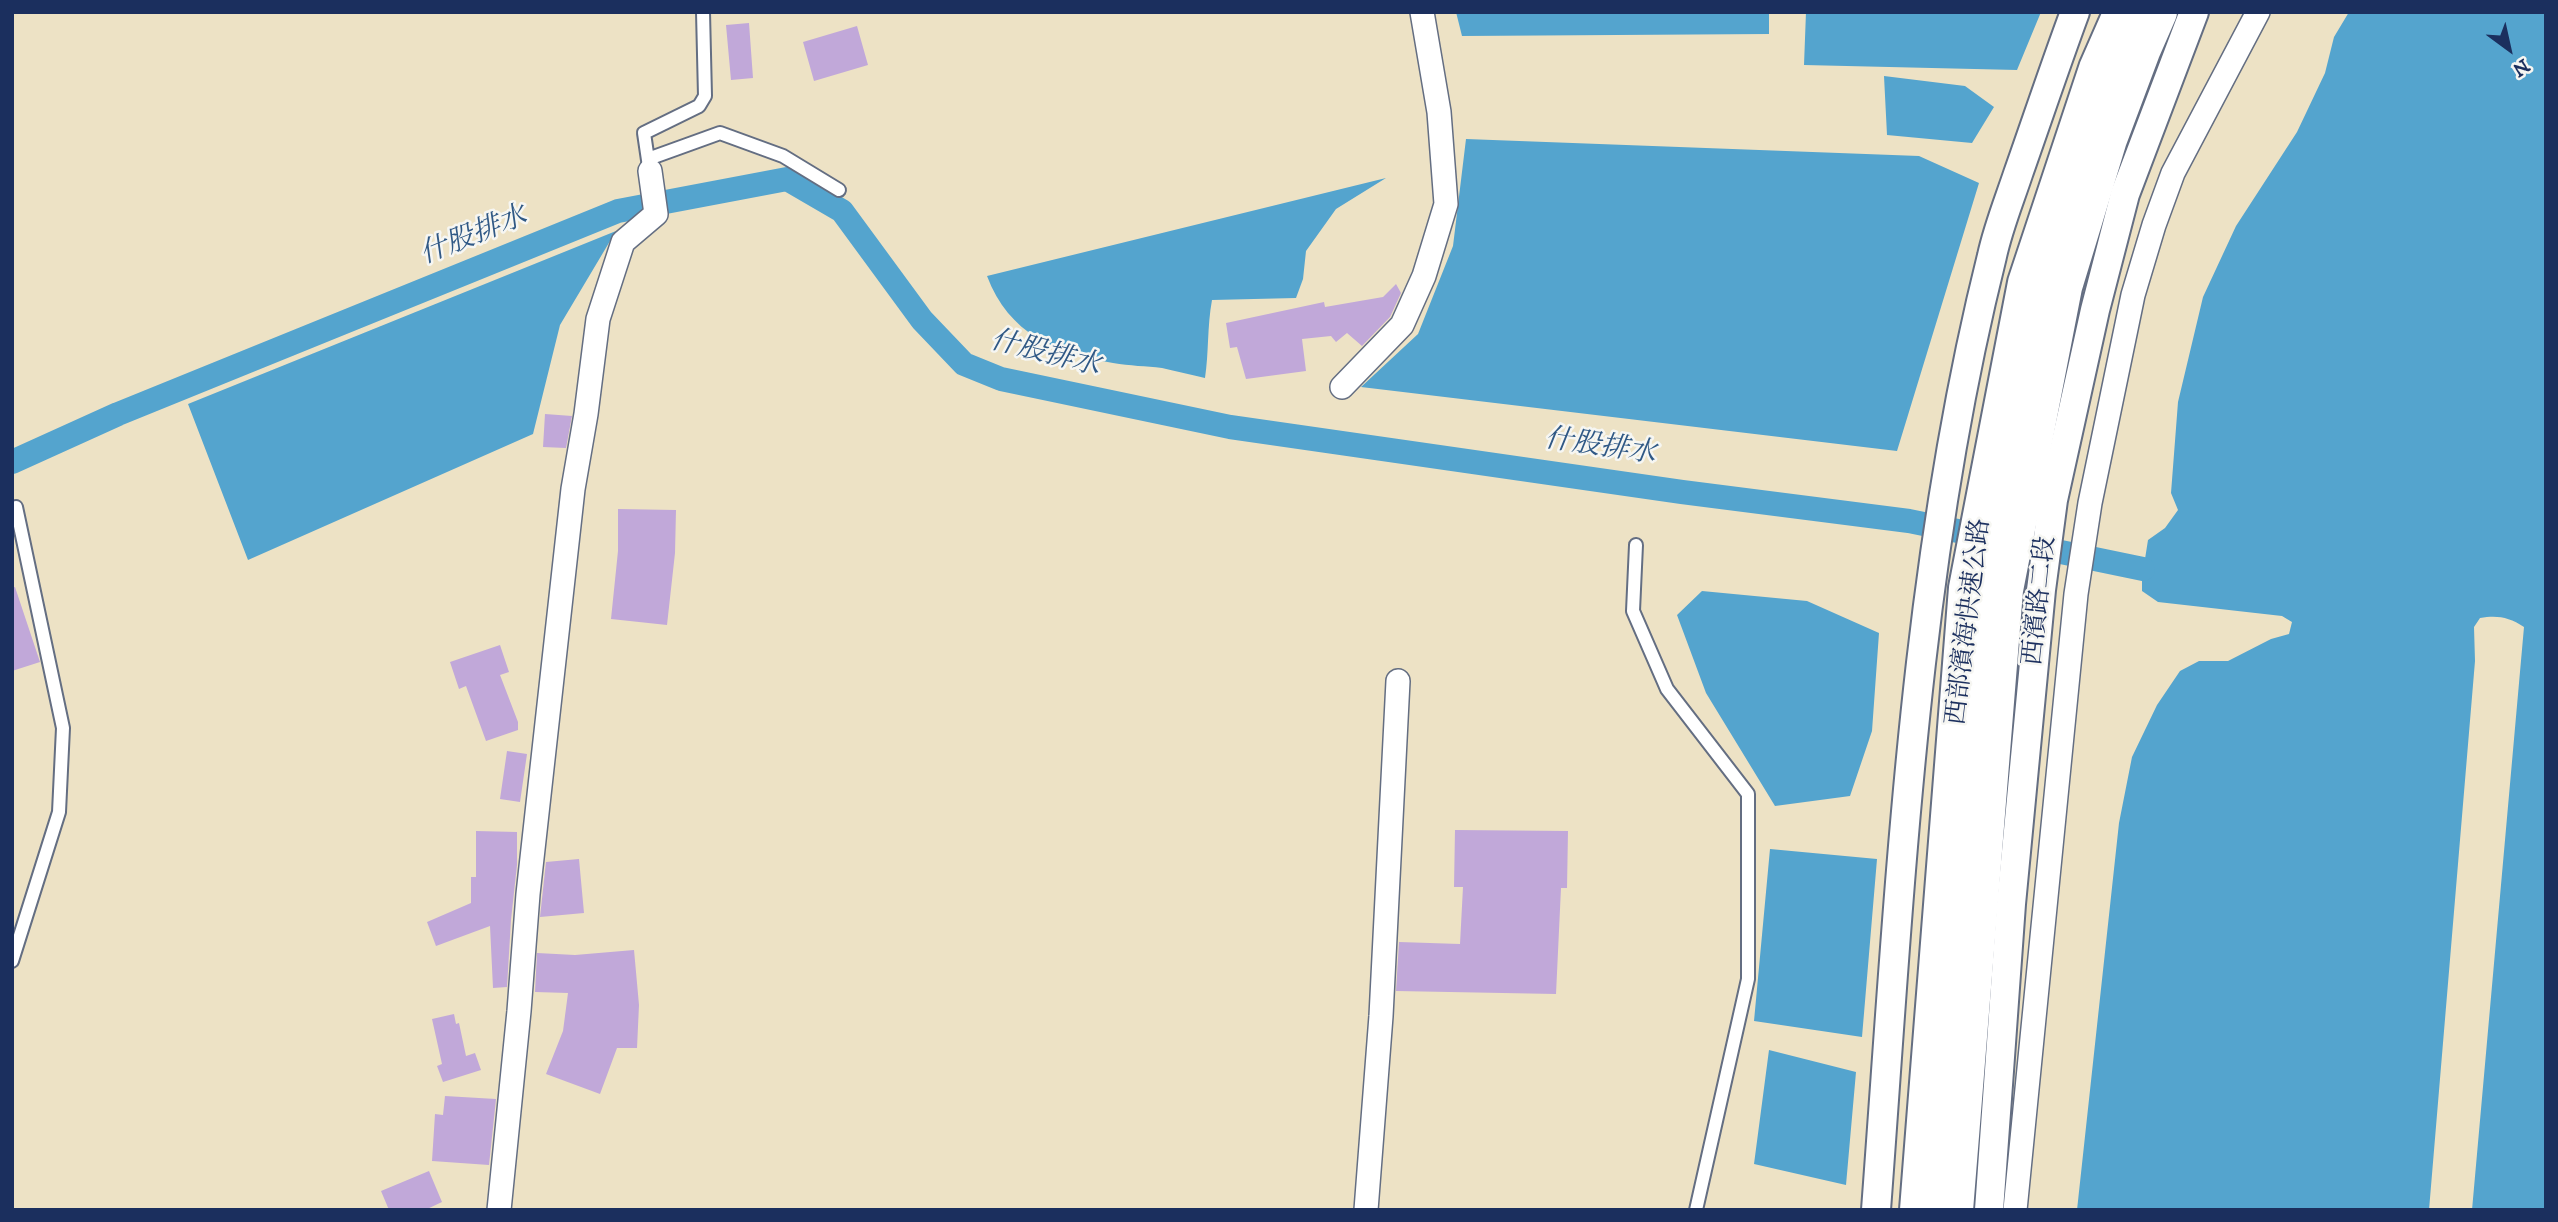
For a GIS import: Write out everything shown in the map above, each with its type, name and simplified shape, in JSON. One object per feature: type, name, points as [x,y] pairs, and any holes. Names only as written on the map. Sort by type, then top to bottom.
[{"type":"highway","name":"西部濱海快速公路","points":[[2020,498],[2027,283],[2098,69],[2123,12]]},
{"type":"highway","name":"西部濱海快速公路","points":[[1948,1206],[2004,589],[2020,498],[2063,287],[2108,139],[2158,12]]},
{"type":"street","points":[[1342,387],[1402,325],[1424,276],[1446,204],[1439,112],[1422,12]]},
{"type":"street","points":[[1876,1210],[1900,897],[1929,590],[1945,489],[1965,369],[1993,251],[2075,12]]},
{"type":"street","name":"西濱路二段","points":[[2004,589],[2020,498],[2095,310],[2125,194],[2194,12]]},
{"type":"street","points":[[2015,1210],[2076,594],[2090,503],[2133,295],[2154,225],[2173,173],[2258,12]]},
{"type":"street","points":[[499,1210],[531,867],[573,489],[598,319],[623,242],[656,214],[649,165]]},
{"type":"street","points":[[1366,1210],[1381,1016],[1398,681]]},
{"type":"lane","points":[[703,12],[705,96],[699,106],[644,132],[649,165],[720,133],[783,156],[839,190]]},
{"type":"lane","points":[[12,508],[16,507],[63,728],[59,812],[12,961]]},
{"type":"lane","points":[[1636,545],[1633,611],[1667,689],[1748,794],[1748,979],[1696,1210]]},
{"type":"water","points":[[1456,12],[1769,12],[1769,34],[1462,36]]},
{"type":"water","points":[[1806,12],[2041,12],[2017,70],[1804,65]]},
{"type":"water","points":[[2349,12],[2546,12],[2546,1210],[2472,1210],[2524,627],[2508,619],[2492,617],[2480,618],[2474,627],[2475,661],[2429,1210],[2077,1210],[2119,823],[2132,757],[2157,705],[2180,671],[2199,661],[2228,661],[2271,639],[2289,634],[2292,622],[2282,616],[2158,602],[2142,591],[2148,540],[2165,528],[2178,510],[2171,493],[2178,402],[2203,297],[2236,226],[2297,132],[2325,73],[2334,37]]},
{"type":"water","points":[[1884,76],[1965,86],[1994,107],[1972,143],[1887,135]]},
{"type":"water","points":[[1466,139],[1919,156],[1979,183],[1897,451],[1361,387],[1418,334],[1453,246]]},
{"type":"water","points":[[1386,178],[1336,209],[1306,251],[1303,279],[1296,298],[1212,300],[1205,378],[1162,368],[1092,359],[1053,346],[1036,338],[1008,313],[987,276]]},
{"type":"water","points":[[616,231],[560,325],[533,434],[248,560],[188,404]]},
{"type":"water","points":[[1702,591],[1807,601],[1879,633],[1872,731],[1850,796],[1775,806],[1706,693],[1677,615]]},
{"type":"water","points":[[1770,849],[1877,859],[1862,1037],[1754,1021]]},
{"type":"water","points":[[1769,1050],[1856,1072],[1846,1185],[1754,1164]]},
{"type":"building","points":[[749,23],[753,78],[731,80],[726,25]]},
{"type":"building","points":[[857,26],[868,65],[814,81],[803,42]]},
{"type":"building","points":[[1396,284],[1401,293],[1390,317],[1362,346],[1347,333],[1336,342],[1331,336],[1302,339],[1306,371],[1246,379],[1237,347],[1230,348],[1226,323],[1324,302],[1325,307],[1383,297]]},
{"type":"building","points":[[545,414],[572,416],[566,448],[543,447]]},
{"type":"building","points":[[618,509],[676,510],[675,553],[667,625],[611,619],[618,551]]},
{"type":"building","points":[[15,587],[40,662],[12,671],[12,588]]},
{"type":"building","points":[[500,645],[509,672],[500,675],[518,722],[518,730],[486,741],[466,686],[459,689],[450,662]]},
{"type":"building","points":[[507,751],[527,754],[520,802],[500,799]]},
{"type":"building","points":[[1455,830],[1568,831],[1567,888],[1561,888],[1556,994],[1396,991],[1399,942],[1460,944],[1463,887],[1454,887]]},
{"type":"building","points":[[476,831],[517,832],[517,865],[507,987],[493,988],[490,926],[436,946],[427,922],[471,903],[471,877],[476,877]]},
{"type":"building","points":[[579,859],[584,913],[540,917],[546,862]]},
{"type":"building","points":[[634,950],[639,1005],[637,1048],[617,1048],[600,1094],[546,1074],[563,1031],[568,993],[535,992],[537,953],[575,955]]},
{"type":"building","points":[[454,1014],[456,1024],[459,1023],[466,1056],[475,1053],[481,1070],[443,1082],[437,1066],[442,1064],[432,1019]]},
{"type":"building","points":[[445,1096],[496,1099],[489,1165],[432,1161],[435,1114],[443,1115]]},
{"type":"building","points":[[429,1171],[442,1202],[425,1210],[389,1210],[381,1191]]},
{"type":"waterway","name":"什股排水","points":[[12,462],[118,414],[618,211],[787,179],[842,211],[922,320],[964,364],[1001,379],[1230,427],[1682,492],[1909,521],[1992,538]]},
{"type":"waterway","name":"什股排水","points":[[2027,545],[2143,569]]}]
